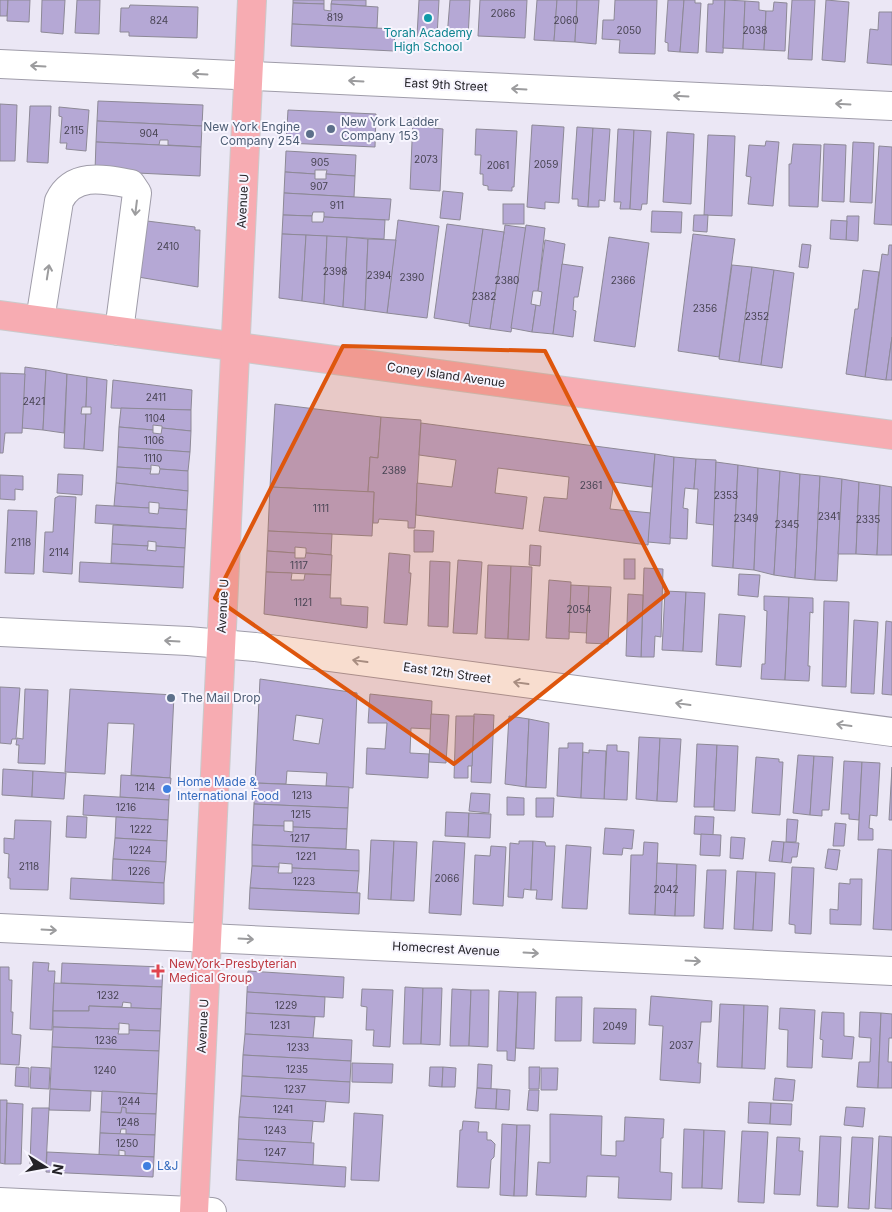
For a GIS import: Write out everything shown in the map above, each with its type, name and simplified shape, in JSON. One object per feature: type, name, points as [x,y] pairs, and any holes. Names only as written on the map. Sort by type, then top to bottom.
[{"type":"main road","name":"Avenue U","points":[[200,1212],[207,937],[252,0]]},
{"type":"main road","name":"Coney Island Avenue","points":[[0,315],[892,434]]},
{"type":"street","name":"East 9th Street","points":[[0,64],[892,106]]},
{"type":"street","points":[[40,320],[59,201],[64,191],[74,184],[87,180],[116,181],[131,184],[137,193],[119,331]]},
{"type":"street","name":"East 12th Street","points":[[0,632],[255,647],[892,732]]},
{"type":"street","name":"Homecrest Avenue","points":[[0,928],[892,971]]},
{"type":"street","points":[[0,1202],[200,1212]]},
{"type":"highlighted area","points":[[343,346],[545,351],[668,593],[454,764],[215,598]]},
{"type":"building","points":[[0,0],[8,0],[7,16],[0,16]]},
{"type":"building","points":[[8,0],[30,0],[29,22],[7,21]]},
{"type":"building","points":[[42,0],[65,0],[63,34],[41,32]]},
{"type":"building","points":[[77,0],[100,0],[99,34],[75,33]]},
{"type":"building","points":[[293,0],[324,0],[324,4],[293,3]]},
{"type":"building","points":[[332,0],[366,0],[366,6],[331,4]]},
{"type":"building","name":"Torah Academy High School","points":[[419,0],[439,0],[437,37],[417,36]]},
{"type":"building","points":[[450,0],[470,0],[468,38],[447,37]]},
{"type":"building","points":[[480,0],[527,0],[525,38],[478,36]]},
{"type":"building","points":[[537,0],[557,0],[554,41],[534,40]]},
{"type":"building","points":[[557,0],[577,0],[575,42],[554,41]]},
{"type":"building","points":[[577,0],[599,0],[596,44],[575,42]]},
{"type":"building","points":[[615,0],[657,0],[655,54],[619,53],[620,40],[602,39],[603,20],[614,20]]},
{"type":"building","points":[[668,0],[684,0],[680,52],[668,51],[668,43],[665,42]]},
{"type":"building","points":[[684,0],[695,0],[695,3],[701,3],[698,53],[680,52]]},
{"type":"building","points":[[713,0],[725,0],[723,53],[706,52],[708,4],[713,4]]},
{"type":"building","points":[[725,0],[745,1],[743,49],[723,48]]},
{"type":"building","points":[[792,0],[815,0],[812,60],[788,59]]},
{"type":"building","points":[[826,0],[849,2],[845,62],[822,60]]},
{"type":"building","points":[[745,1],[759,2],[759,10],[766,11],[764,50],[743,49]]},
{"type":"building","points":[[774,2],[787,3],[785,51],[764,50],[766,11],[773,11]]},
{"type":"building","points":[[293,3],[324,4],[324,10],[331,11],[331,4],[378,7],[377,28],[292,24]]},
{"type":"building","points":[[130,5],[198,7],[197,38],[129,36],[129,32],[120,32],[121,8],[129,8]]},
{"type":"building","points":[[879,12],[892,12],[892,65],[867,63],[870,29],[878,30]]},
{"type":"building","points":[[292,24],[395,29],[394,51],[291,46]]},
{"type":"building","points":[[98,101],[203,105],[202,126],[97,121]]},
{"type":"building","points":[[0,104],[17,105],[15,161],[0,161]]},
{"type":"building","points":[[30,106],[51,106],[48,163],[27,162]]},
{"type":"building","points":[[59,107],[89,110],[86,151],[66,149],[67,143],[60,143],[62,117],[59,116]]},
{"type":"building","name":"New York Ladder Company 153","points":[[288,110],[376,114],[375,147],[286,143]]},
{"type":"building","points":[[413,118],[435,119],[434,128],[443,129],[440,191],[410,189]]},
{"type":"building","points":[[97,121],[202,126],[201,147],[168,145],[168,140],[160,140],[159,145],[96,142]]},
{"type":"building","points":[[532,125],[564,127],[559,203],[545,202],[545,209],[527,207]]},
{"type":"building","points":[[577,127],[593,128],[588,207],[578,206],[578,199],[572,199]]},
{"type":"building","points":[[593,128],[610,129],[605,201],[599,200],[599,207],[588,207]]},
{"type":"building","points":[[476,129],[517,131],[514,187],[512,187],[512,191],[488,190],[488,186],[483,185],[483,174],[480,174],[481,155],[475,155]]},
{"type":"building","points":[[618,129],[634,130],[630,209],[620,209],[621,202],[614,202]]},
{"type":"building","points":[[634,130],[651,131],[647,204],[642,204],[641,210],[630,209]]},
{"type":"building","points":[[667,132],[694,134],[691,204],[663,202]]},
{"type":"building","points":[[708,135],[735,136],[732,216],[704,215]]},
{"type":"building","points":[[766,141],[779,142],[773,206],[748,204],[751,177],[746,176],[749,145],[765,146]]},
{"type":"building","points":[[96,142],[201,147],[200,176],[95,171]]},
{"type":"building","points":[[853,142],[874,143],[872,203],[850,202]]},
{"type":"building","points":[[793,144],[821,145],[818,207],[789,206],[789,164],[791,164]]},
{"type":"building","points":[[824,144],[846,145],[844,202],[822,201]]},
{"type":"building","points":[[879,146],[892,147],[892,225],[874,224]]},
{"type":"building","points":[[286,151],[356,155],[355,176],[326,174],[327,170],[315,170],[315,174],[285,172]]},
{"type":"building","points":[[285,172],[315,174],[315,179],[326,179],[326,174],[355,176],[354,197],[284,193]]},
{"type":"building","points":[[443,191],[463,193],[460,220],[440,218]]},
{"type":"building","points":[[284,193],[391,199],[389,220],[324,217],[324,212],[313,212],[312,216],[283,215]]},
{"type":"building","points":[[503,204],[524,204],[524,224],[503,224]]},
{"type":"building","points":[[652,211],[682,212],[681,233],[651,232]]},
{"type":"building","points":[[283,215],[312,216],[312,222],[323,222],[324,217],[385,220],[384,239],[282,234]]},
{"type":"building","points":[[694,215],[708,215],[707,232],[693,231]]},
{"type":"building","points":[[847,216],[859,216],[858,241],[846,240]]},
{"type":"building","points":[[139,220],[195,227],[195,230],[200,230],[198,287],[138,277]]},
{"type":"building","points":[[398,220],[439,226],[427,318],[387,313]]},
{"type":"building","points":[[831,220],[847,221],[846,240],[830,239]]},
{"type":"building","points":[[447,224],[483,229],[470,324],[434,318]]},
{"type":"building","points":[[505,225],[526,228],[511,332],[490,329]]},
{"type":"building","points":[[526,225],[545,228],[538,291],[533,291],[531,304],[536,305],[532,332],[511,328]]},
{"type":"building","points":[[483,229],[504,232],[490,329],[469,326]]},
{"type":"building","points":[[282,234],[306,235],[302,301],[279,298]]},
{"type":"building","points":[[693,234],[735,239],[719,357],[678,351]]},
{"type":"building","points":[[306,235],[327,236],[324,304],[302,301]]},
{"type":"building","points":[[327,236],[347,237],[343,307],[324,304]]},
{"type":"building","points":[[347,237],[368,239],[365,310],[343,307]]},
{"type":"building","points":[[609,237],[649,243],[635,347],[594,341]]},
{"type":"building","points":[[368,239],[396,240],[387,313],[365,310]]},
{"type":"building","points":[[545,240],[565,244],[553,334],[532,332],[536,305],[540,306],[542,292],[538,291]]},
{"type":"building","points":[[802,244],[811,245],[808,268],[799,267]]},
{"type":"building","points":[[889,245],[892,245],[892,337],[886,380],[865,377],[882,254],[888,255]]},
{"type":"building","points":[[562,264],[583,267],[578,297],[574,297],[573,310],[576,311],[573,337],[553,334]]},
{"type":"building","points":[[732,265],[752,267],[739,362],[719,359]]},
{"type":"building","points":[[752,267],[774,270],[761,365],[739,362]]},
{"type":"building","points":[[774,270],[794,273],[782,368],[761,365]]},
{"type":"building","points":[[863,270],[879,272],[865,377],[846,374],[855,309],[858,309]]},
{"type":"building","points":[[892,337],[892,380],[886,380]]},
{"type":"building","points":[[25,367],[46,370],[43,430],[22,428]]},
{"type":"building","points":[[46,370],[67,374],[64,433],[43,430]]},
{"type":"building","points":[[0,373],[25,374],[22,433],[5,433],[3,453],[0,453]]},
{"type":"building","points":[[67,374],[87,377],[86,407],[82,407],[81,414],[86,414],[84,449],[64,448]]},
{"type":"building","points":[[87,377],[107,380],[103,451],[84,449],[86,414],[91,414],[91,407],[86,407]]},
{"type":"building","points":[[113,380],[192,390],[191,410],[111,408]]},
{"type":"building","points":[[275,404],[381,417],[378,458],[370,457],[368,492],[270,487]]},
{"type":"building","points":[[121,408],[191,410],[191,431],[162,428],[162,426],[153,425],[153,430],[119,427]]},
{"type":"building","points":[[381,417],[421,420],[415,528],[408,528],[408,521],[379,519],[378,523],[373,523],[374,492],[368,492],[370,457],[378,458]]},
{"type":"building","points":[[421,423],[655,454],[652,487],[614,482],[610,509],[651,513],[648,545],[539,531],[544,497],[567,499],[569,477],[498,468],[495,493],[527,497],[523,529],[416,515],[417,483],[452,487],[456,460],[419,455]]},
{"type":"building","points":[[119,427],[153,430],[153,433],[161,434],[162,428],[191,431],[190,452],[118,447]]},
{"type":"building","points":[[118,447],[190,452],[188,471],[160,469],[159,466],[151,465],[151,469],[117,467]]},
{"type":"building","points":[[655,454],[674,457],[670,544],[648,542]]},
{"type":"building","points":[[674,457],[696,459],[694,489],[685,488],[683,508],[688,509],[687,539],[670,538]]},
{"type":"building","points":[[696,459],[716,460],[714,525],[696,523],[698,489],[694,489]]},
{"type":"building","points":[[716,462],[738,465],[733,568],[712,566]]},
{"type":"building","points":[[738,465],[758,468],[754,570],[733,568]]},
{"type":"building","points":[[117,467],[151,469],[150,474],[159,474],[160,469],[188,471],[188,491],[116,483]]},
{"type":"building","points":[[758,468],[780,471],[774,575],[754,570]]},
{"type":"building","points":[[780,471],[800,474],[795,578],[774,575]]},
{"type":"building","points":[[58,474],[83,475],[82,495],[57,493]]},
{"type":"building","points":[[800,474],[820,476],[815,580],[795,578]]},
{"type":"building","points":[[0,475],[23,476],[23,490],[15,489],[15,500],[0,499]]},
{"type":"building","points":[[820,476],[842,479],[837,581],[815,580]]},
{"type":"building","points":[[842,479],[859,482],[856,554],[838,554]]},
{"type":"building","points":[[859,482],[880,485],[877,555],[856,554]]},
{"type":"building","points":[[116,483],[188,491],[187,510],[159,508],[159,503],[149,502],[149,508],[114,506]]},
{"type":"building","points":[[880,485],[892,487],[892,555],[877,555]]},
{"type":"building","points":[[270,487],[374,492],[372,536],[268,531]]},
{"type":"building","points":[[59,496],[76,497],[72,574],[43,572],[45,532],[53,532],[55,498]]},
{"type":"building","points":[[96,505],[149,508],[149,513],[158,514],[159,508],[187,510],[186,529],[95,523]]},
{"type":"building","points":[[8,510],[37,511],[34,574],[5,573]]},
{"type":"building","points":[[113,525],[186,529],[185,548],[156,546],[156,542],[148,541],[148,546],[112,544]]},
{"type":"building","points":[[414,530],[434,531],[433,552],[414,552]]},
{"type":"building","points":[[268,531],[332,534],[331,555],[306,553],[306,548],[295,547],[295,553],[267,551]]},
{"type":"building","points":[[112,544],[148,546],[147,550],[156,551],[156,546],[185,548],[184,567],[111,563]]},
{"type":"building","points":[[530,545],[541,546],[540,566],[529,565]]},
{"type":"building","points":[[267,551],[295,553],[295,558],[305,558],[306,553],[332,555],[331,575],[266,572]]},
{"type":"building","points":[[389,553],[410,555],[409,573],[411,573],[407,625],[384,623]]},
{"type":"building","points":[[624,559],[635,559],[635,579],[624,579]]},
{"type":"building","points":[[458,560],[482,562],[477,634],[453,633]]},
{"type":"building","points":[[430,561],[450,562],[448,627],[428,626]]},
{"type":"building","points":[[80,562],[184,567],[183,588],[79,582]]},
{"type":"building","points":[[488,565],[511,566],[508,639],[485,638]]},
{"type":"building","points":[[511,566],[532,567],[529,640],[508,639]]},
{"type":"building","points":[[644,568],[663,569],[661,637],[655,636],[654,657],[641,657]]},
{"type":"building","points":[[266,572],[292,573],[291,580],[304,580],[305,574],[331,575],[330,598],[341,598],[341,605],[368,607],[367,628],[264,614]]},
{"type":"building","points":[[739,574],[760,575],[758,597],[738,595]]},
{"type":"building","points":[[549,580],[571,582],[569,639],[546,638]]},
{"type":"building","points":[[571,585],[589,586],[587,633],[569,632]]},
{"type":"building","points":[[589,586],[611,587],[608,644],[586,643]]},
{"type":"building","points":[[665,591],[686,592],[683,651],[662,650]]},
{"type":"building","points":[[686,592],[705,593],[702,652],[683,651]]},
{"type":"building","points":[[628,594],[643,595],[641,657],[626,656]]},
{"type":"building","points":[[764,596],[789,597],[785,680],[761,679],[762,664],[765,664],[767,611],[764,610]]},
{"type":"building","points":[[789,597],[813,598],[813,613],[810,612],[809,681],[785,680]]},
{"type":"building","points":[[824,601],[849,602],[846,687],[822,686]]},
{"type":"building","points":[[719,614],[745,616],[741,667],[716,665]]},
{"type":"building","points":[[854,620],[878,622],[874,694],[851,693]]},
{"type":"building","points":[[886,621],[892,622],[892,695],[882,694]]},
{"type":"building","points":[[260,679],[357,693],[353,788],[326,786],[327,773],[287,771],[286,784],[255,783]],"holes":[[[296,715],[323,719],[319,744],[293,740]]]},
{"type":"building","points":[[0,687],[20,688],[16,739],[12,739],[11,744],[0,743]]},
{"type":"building","points":[[25,689],[48,690],[45,764],[18,763],[19,745],[16,745],[17,738],[23,739]]},
{"type":"building","points":[[70,689],[174,695],[170,778],[131,775],[134,724],[108,723],[105,774],[65,772]]},
{"type":"building","points":[[370,694],[432,701],[431,729],[411,728],[410,753],[429,754],[428,778],[366,774],[367,748],[385,749],[387,723],[368,723]]},
{"type":"building","points":[[431,714],[449,715],[446,763],[429,762]]},
{"type":"building","points":[[474,714],[494,715],[491,783],[471,782]]},
{"type":"building","points":[[456,716],[474,716],[472,766],[468,766],[468,778],[454,778]]},
{"type":"building","points":[[509,716],[529,719],[526,787],[505,784]]},
{"type":"building","points":[[529,719],[549,723],[546,788],[526,787]]},
{"type":"building","points":[[639,737],[660,738],[657,801],[636,799]]},
{"type":"building","points":[[660,738],[681,739],[677,802],[657,801]]},
{"type":"building","points":[[568,743],[583,743],[581,798],[557,796],[559,748],[568,748]]},
{"type":"building","points":[[697,744],[717,745],[714,807],[694,807]]},
{"type":"building","points":[[607,745],[617,745],[617,751],[629,752],[627,800],[604,799]]},
{"type":"building","points":[[717,745],[738,746],[735,811],[714,810]]},
{"type":"building","points":[[589,750],[606,751],[604,799],[581,798],[583,752],[589,753]]},
{"type":"building","points":[[798,755],[814,756],[810,815],[793,813]]},
{"type":"building","points":[[814,756],[833,757],[829,810],[822,810],[822,816],[810,815]]},
{"type":"building","points":[[756,757],[779,759],[779,762],[783,762],[780,815],[752,813]]},
{"type":"building","points":[[844,761],[862,762],[859,820],[849,819],[849,814],[841,814]]},
{"type":"building","points":[[862,762],[880,763],[877,816],[870,815],[869,828],[873,829],[873,840],[858,840]]},
{"type":"building","points":[[892,767],[892,820],[889,820]]},
{"type":"building","points":[[3,769],[33,771],[32,797],[2,795]]},
{"type":"building","points":[[33,771],[66,773],[64,799],[32,797]]},
{"type":"building","points":[[121,775],[171,778],[169,800],[120,797]]},
{"type":"building","points":[[255,783],[349,787],[348,808],[254,804]]},
{"type":"building","points":[[471,793],[490,794],[489,813],[469,811]]},
{"type":"building","points":[[84,795],[169,800],[168,820],[83,815]]},
{"type":"building","points":[[507,797],[524,798],[524,815],[507,815]]},
{"type":"building","points":[[536,798],[554,798],[553,817],[536,817]]},
{"type":"building","points":[[254,804],[348,808],[347,829],[293,827],[293,821],[284,821],[284,826],[253,825]]},
{"type":"building","points":[[446,812],[469,813],[468,837],[445,836]]},
{"type":"building","points":[[469,813],[491,814],[490,838],[468,837]]},
{"type":"building","points":[[67,816],[87,817],[86,838],[66,837]]},
{"type":"building","points":[[695,816],[714,817],[713,835],[694,834]]},
{"type":"building","points":[[116,817],[168,820],[167,841],[115,838]]},
{"type":"building","points":[[787,819],[798,820],[796,842],[786,842]]},
{"type":"building","points":[[15,820],[51,821],[48,890],[10,889],[10,878],[8,878],[9,854],[4,853],[4,838],[14,839]]},
{"type":"building","points":[[835,823],[846,824],[844,846],[833,846]]},
{"type":"building","points":[[253,825],[284,826],[284,831],[293,832],[293,827],[347,829],[346,849],[252,845]]},
{"type":"building","points":[[605,828],[634,830],[632,849],[623,848],[622,855],[603,854]]},
{"type":"building","points":[[701,834],[721,835],[720,856],[700,855]]},
{"type":"building","points":[[731,837],[745,838],[743,859],[730,858]]},
{"type":"building","points":[[115,838],[167,841],[166,862],[113,859]]},
{"type":"building","points":[[371,840],[394,841],[391,900],[368,899]]},
{"type":"building","points":[[394,841],[417,842],[414,901],[391,900]]},
{"type":"building","points":[[433,841],[465,843],[461,915],[429,913]]},
{"type":"building","points":[[519,841],[533,841],[531,890],[524,889],[523,898],[508,897],[510,843],[519,844]]},
{"type":"building","points":[[533,841],[545,842],[546,846],[555,846],[552,900],[536,899],[537,890],[531,890]]},
{"type":"building","points":[[772,841],[784,842],[782,862],[769,861]]},
{"type":"building","points":[[644,842],[658,843],[655,915],[629,914],[631,855],[643,855]]},
{"type":"building","points":[[784,842],[799,843],[797,857],[792,857],[791,863],[782,862]]},
{"type":"building","points":[[252,845],[359,850],[359,871],[292,868],[292,864],[279,863],[279,867],[252,866]]},
{"type":"building","points":[[566,845],[591,847],[587,909],[562,908]]},
{"type":"building","points":[[491,846],[506,847],[503,906],[473,904],[475,855],[490,856]]},
{"type":"building","points":[[828,849],[840,850],[837,870],[825,868]]},
{"type":"building","points":[[878,849],[892,850],[892,930],[873,929]]},
{"type":"building","points":[[113,859],[166,862],[164,883],[112,880]]},
{"type":"building","points":[[657,863],[677,864],[675,916],[655,915]]},
{"type":"building","points":[[677,864],[696,865],[694,916],[675,916]]},
{"type":"building","points":[[252,866],[279,867],[278,873],[292,873],[292,868],[359,871],[357,893],[250,888]]},
{"type":"building","points":[[792,867],[814,868],[811,934],[795,933],[795,925],[789,924]]},
{"type":"building","points":[[707,870],[726,870],[723,929],[704,928]]},
{"type":"building","points":[[737,871],[756,872],[753,930],[734,929]]},
{"type":"building","points":[[756,872],[775,873],[772,931],[753,930]]},
{"type":"building","points":[[71,878],[164,883],[164,904],[70,899]]},
{"type":"building","points":[[850,879],[862,879],[861,925],[830,924],[830,909],[838,910],[839,883],[850,884]]},
{"type":"building","points":[[250,888],[360,893],[359,914],[249,909]]},
{"type":"building","points":[[33,962],[49,963],[48,971],[55,971],[52,1030],[30,1029]]},
{"type":"building","points":[[62,963],[163,967],[162,987],[61,983]]},
{"type":"building","points":[[0,967],[9,967],[9,980],[12,980],[12,1034],[21,1035],[19,1065],[0,1064]]},
{"type":"building","points":[[248,971],[344,977],[343,998],[247,992]]},
{"type":"building","points":[[54,983],[162,987],[161,1009],[131,1008],[131,1003],[123,1002],[122,1007],[89,1006],[89,1011],[53,1011]]},
{"type":"building","points":[[405,987],[423,988],[421,1044],[403,1044]]},
{"type":"building","points":[[423,988],[442,988],[440,1045],[421,1044]]},
{"type":"building","points":[[362,989],[393,990],[390,1047],[373,1046],[374,1030],[366,1030],[367,1007],[361,1006]]},
{"type":"building","points":[[452,989],[471,990],[469,1046],[450,1046]]},
{"type":"building","points":[[471,990],[489,990],[488,1047],[469,1046]]},
{"type":"building","points":[[499,991],[518,992],[515,1061],[507,1060],[507,1051],[497,1051]]},
{"type":"building","points":[[247,992],[325,997],[324,1017],[246,1013]]},
{"type":"building","points":[[518,992],[536,992],[534,1049],[516,1048]]},
{"type":"building","points":[[651,996],[712,1001],[711,1022],[701,1022],[698,1063],[701,1063],[700,1083],[660,1080],[663,1026],[649,1025]]},
{"type":"building","points":[[556,997],[582,997],[581,1041],[555,1041]]},
{"type":"building","points":[[720,1004],[744,1005],[742,1068],[717,1067]]},
{"type":"building","points":[[744,1005],[768,1006],[765,1069],[742,1068]]},
{"type":"building","points":[[89,1006],[161,1009],[160,1031],[129,1030],[129,1024],[119,1023],[119,1029],[53,1027],[53,1011],[89,1011]]},
{"type":"building","points":[[594,1008],[636,1009],[635,1044],[593,1043]]},
{"type":"building","points":[[780,1008],[815,1010],[812,1068],[787,1067],[788,1030],[779,1029]]},
{"type":"building","points":[[822,1012],[844,1013],[844,1036],[854,1037],[852,1059],[822,1057],[823,1040],[820,1039]]},
{"type":"building","points":[[860,1012],[881,1013],[878,1088],[857,1087],[859,1062],[870,1062],[871,1038],[859,1037]]},
{"type":"building","points":[[246,1013],[315,1017],[313,1038],[245,1034]]},
{"type":"building","points":[[881,1013],[892,1014],[892,1038],[889,1038],[888,1062],[892,1062],[892,1088],[878,1088]]},
{"type":"building","points":[[53,1027],[119,1029],[118,1034],[129,1034],[129,1030],[160,1031],[159,1051],[52,1047]]},
{"type":"building","points":[[245,1034],[352,1040],[351,1061],[243,1055]]},
{"type":"building","points":[[52,1047],[159,1051],[157,1094],[50,1089]]},
{"type":"building","points":[[243,1055],[351,1061],[350,1082],[242,1076]]},
{"type":"building","points":[[352,1063],[393,1064],[392,1083],[352,1082]]},
{"type":"building","points":[[478,1064],[492,1065],[491,1089],[477,1088]]},
{"type":"building","points":[[16,1067],[29,1068],[29,1087],[15,1086]]},
{"type":"building","points":[[31,1067],[50,1068],[49,1089],[30,1088]]},
{"type":"building","points":[[430,1067],[443,1067],[442,1087],[429,1086]]},
{"type":"building","points":[[443,1067],[456,1068],[455,1087],[442,1087]]},
{"type":"building","points":[[529,1067],[540,1067],[539,1089],[529,1089]]},
{"type":"building","points":[[541,1068],[558,1068],[557,1090],[541,1090]]},
{"type":"building","points":[[242,1076],[350,1082],[349,1103],[241,1096]]},
{"type":"building","points":[[775,1078],[795,1080],[793,1101],[773,1100]]},
{"type":"building","points":[[477,1088],[497,1089],[496,1109],[475,1108]]},
{"type":"building","points":[[50,1089],[91,1091],[90,1111],[49,1110]]},
{"type":"building","points":[[497,1089],[510,1090],[509,1110],[496,1109]]},
{"type":"building","points":[[529,1090],[539,1090],[538,1111],[527,1110]]},
{"type":"building","points":[[102,1091],[157,1094],[156,1114],[126,1113],[126,1108],[122,1107],[121,1113],[101,1112]]},
{"type":"building","points":[[241,1096],[326,1101],[324,1122],[239,1117]]},
{"type":"building","points":[[0,1100],[7,1100],[5,1164],[0,1163]]},
{"type":"building","points":[[749,1102],[771,1103],[770,1124],[748,1123]]},
{"type":"building","points":[[7,1103],[23,1104],[21,1164],[5,1164]]},
{"type":"building","points":[[771,1103],[792,1104],[791,1125],[770,1124]]},
{"type":"building","points":[[122,1107],[126,1108],[126,1113],[156,1114],[155,1135],[126,1134],[126,1129],[121,1129],[120,1134],[100,1133],[101,1112],[121,1113]]},
{"type":"building","points":[[846,1107],[865,1108],[863,1127],[844,1125]]},
{"type":"building","points":[[32,1108],[49,1108],[46,1165],[30,1164]]},
{"type":"building","points":[[354,1113],[383,1115],[379,1181],[351,1180]]},
{"type":"building","points":[[550,1114],[602,1116],[601,1155],[616,1156],[616,1141],[624,1141],[625,1117],[664,1119],[663,1138],[661,1138],[660,1172],[672,1173],[671,1200],[618,1198],[619,1177],[587,1176],[586,1197],[536,1195],[538,1162],[550,1163]]},
{"type":"building","points":[[239,1117],[313,1121],[311,1143],[238,1139]]},
{"type":"building","points":[[463,1121],[479,1122],[478,1132],[487,1132],[487,1140],[491,1140],[495,1144],[494,1157],[491,1160],[489,1188],[457,1187],[460,1130],[462,1130]]},
{"type":"building","points":[[502,1124],[517,1125],[514,1196],[500,1195]]},
{"type":"building","points":[[517,1125],[530,1125],[527,1196],[514,1196]]},
{"type":"building","points":[[684,1129],[704,1130],[702,1188],[682,1188]]},
{"type":"building","points":[[704,1130],[725,1131],[722,1189],[702,1188]]},
{"type":"building","points":[[742,1131],[768,1132],[764,1203],[738,1202]]},
{"type":"building","points":[[100,1133],[155,1135],[154,1157],[125,1156],[125,1151],[119,1150],[119,1156],[99,1155]]},
{"type":"building","points":[[820,1136],[841,1137],[838,1207],[817,1206]]},
{"type":"building","points":[[879,1136],[892,1137],[892,1209],[875,1208]]},
{"type":"building","points":[[777,1137],[800,1138],[799,1151],[803,1151],[800,1195],[774,1194]]},
{"type":"building","points":[[852,1137],[873,1138],[869,1209],[848,1208]]},
{"type":"building","points":[[238,1139],[314,1143],[313,1165],[237,1160]]},
{"type":"building","points":[[47,1152],[154,1157],[153,1177],[46,1172]]},
{"type":"building","points":[[237,1160],[346,1167],[345,1187],[236,1180]]},
{"type":"place","name":"Torah Academy High School","points":[[428,18]]},
{"type":"place","name":"New York Ladder Company 153","points":[[331,129]]},
{"type":"place","name":"New York Engine Company 254","points":[[310,134]]},
{"type":"place","name":"The Mail Drop","points":[[171,698]]},
{"type":"place","name":"Home Made & International Food","points":[[167,789]]},
{"type":"place","name":"NewYork-Presbyterian Medical Group","points":[[158,971]]},
{"type":"place","name":"L&J","points":[[147,1166]]}]
